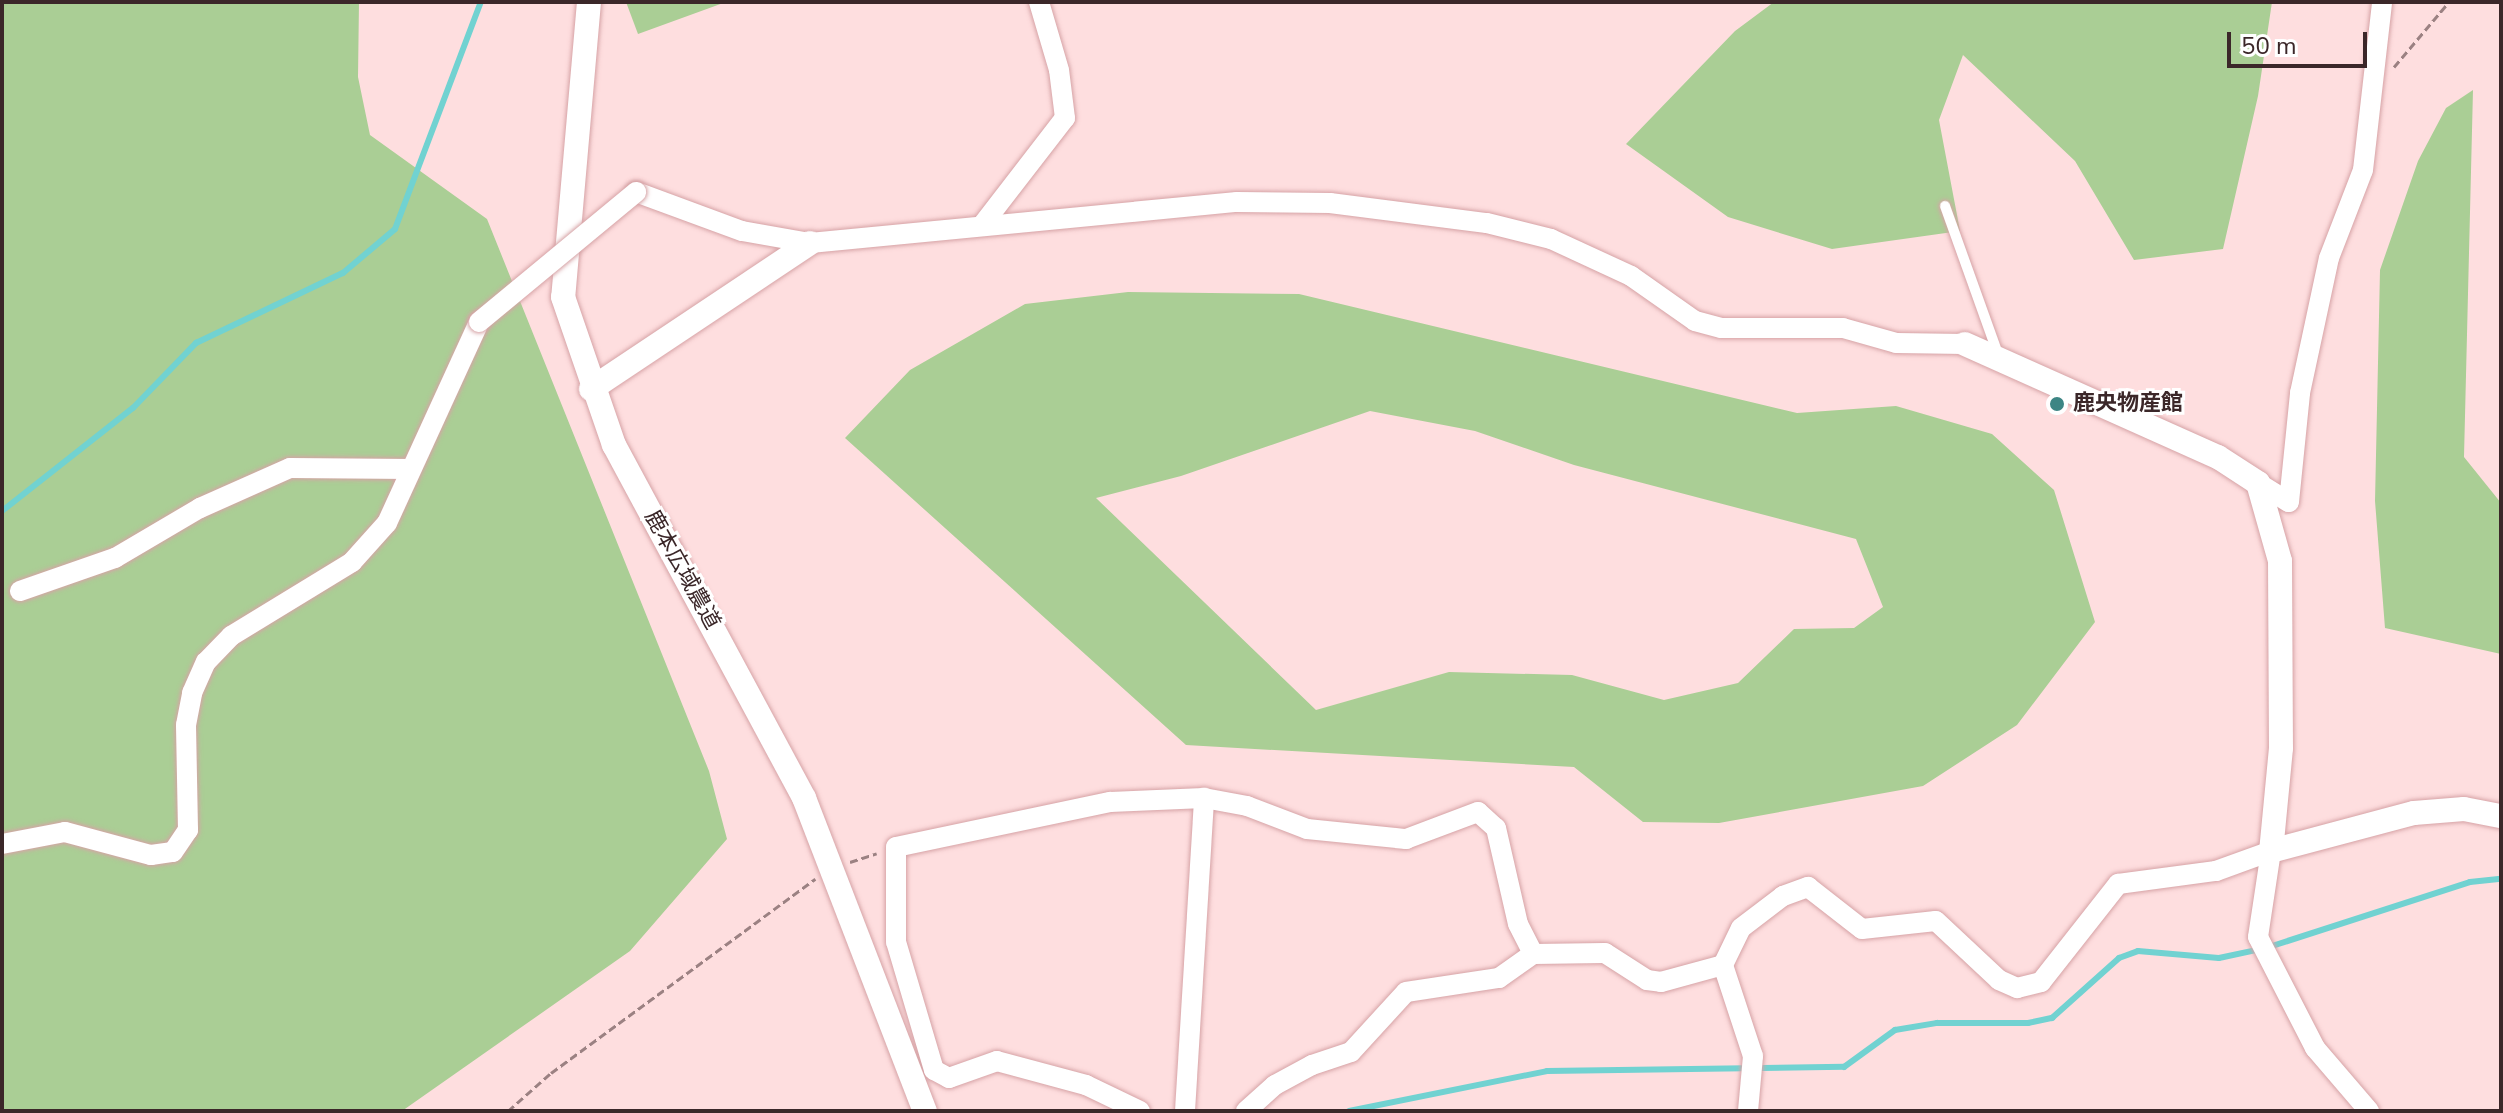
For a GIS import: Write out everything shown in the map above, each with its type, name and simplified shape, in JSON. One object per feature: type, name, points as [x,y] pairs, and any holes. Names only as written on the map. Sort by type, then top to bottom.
[{"type":"street","name":"鹿本広域農道","points":[[589,2],[563,297],[591,389],[614,445],[732,660],[835,868],[925,1111]]},
{"type":"street","points":[[983,224],[1065,118],[1059,70],[1039,2]]},
{"type":"street","points":[[2,844],[65,832],[151,855],[173,852],[188,830],[186,725],[192,693],[206,662],[231,636],[352,562],[387,523],[479,322],[636,192],[742,231],[810,243],[1237,202],[1330,203],[1487,223],[1551,239],[1631,276],[1695,321],[1721,328],[1843,328],[1896,343],[1965,344],[2218,457],[2289,502],[2300,393],[2329,258],[2363,170],[2382,2]]},
{"type":"street","points":[[591,389],[810,243]]},
{"type":"street","points":[[20,591],[115,558],[200,508],[290,468],[411,469]]},
{"type":"street","points":[[2258,483],[2280,561],[2281,748],[2271,851],[2258,937],[2315,1048],[2369,1111]]},
{"type":"street","points":[[1185,1111],[1204,798]]},
{"type":"street","points":[[1140,1111],[1042,1070],[997,1061],[949,1078],[934,1070],[896,942],[896,847],[1110,802],[1204,798],[1247,806],[1307,829],[1406,839],[1478,812],[1496,828],[1518,924],[1533,954]]},
{"type":"street","points":[[1748,1111],[1753,1056],[1723,965],[1741,928],[1783,896],[1808,887],[1862,929],[1936,921],[1999,980],[2017,988],[2041,982],[2118,884],[2216,871],[2271,851],[2414,813],[2464,809],[2501,816]]},
{"type":"street","points":[[1246,1111],[1275,1085],[1312,1065],[1351,1052],[1406,992],[1499,978],[1533,954],[1605,953],[1647,980],[1661,982],[1723,965]]},
{"type":"lane","points":[[1945,206],[2000,360]]},
{"type":"path","points":[[2373,91],[2449,2]]},
{"type":"path","points":[[508,1111],[765,912],[835,868],[896,847]]},
{"type":"green space","points":[[2,2],[359,2],[358,77],[370,135],[487,219],[709,771],[727,839],[630,951],[402,1111],[2,1111]]},
{"type":"green space","points":[[626,2],[726,2],[638,34]]},
{"type":"green space","points":[[1774,2],[2272,2],[2258,96],[2223,249],[2134,260],[2075,161],[1963,55],[1939,120],[1960,231],[1832,249],[1728,217],[1626,144],[1735,31]]},
{"type":"green space","points":[[2473,90],[2464,457],[2501,503],[2501,654],[2385,628],[2375,501],[2380,270],[2418,161],[2446,108]]},
{"type":"green space","points":[[1128,292],[1299,294],[1797,413],[1896,406],[1992,434],[2054,490],[2095,622],[2017,725],[1923,786],[1719,823],[1643,822],[1574,767],[1186,745],[845,438],[910,370],[1025,304]],"holes":[[[1370,411],[1475,431],[1574,465],[1856,539],[1883,607],[1854,628],[1794,629],[1738,683],[1664,700],[1572,675],[1449,672],[1316,710],[1096,498],[1181,476]]]},
{"type":"waterway","points":[[2,511],[133,408],[196,343],[343,273],[395,229],[481,2]]},
{"type":"waterway","points":[[2269,947],[2470,882],[2501,879]]},
{"type":"waterway","points":[[1349,1111],[1547,1071],[1844,1067],[1895,1030],[1937,1023],[2028,1023],[2052,1018],[2119,958],[2138,951],[2219,958],[2258,950]]},
{"type":"place","name":"鹿央物産館","points":[[2057,404]]}]
